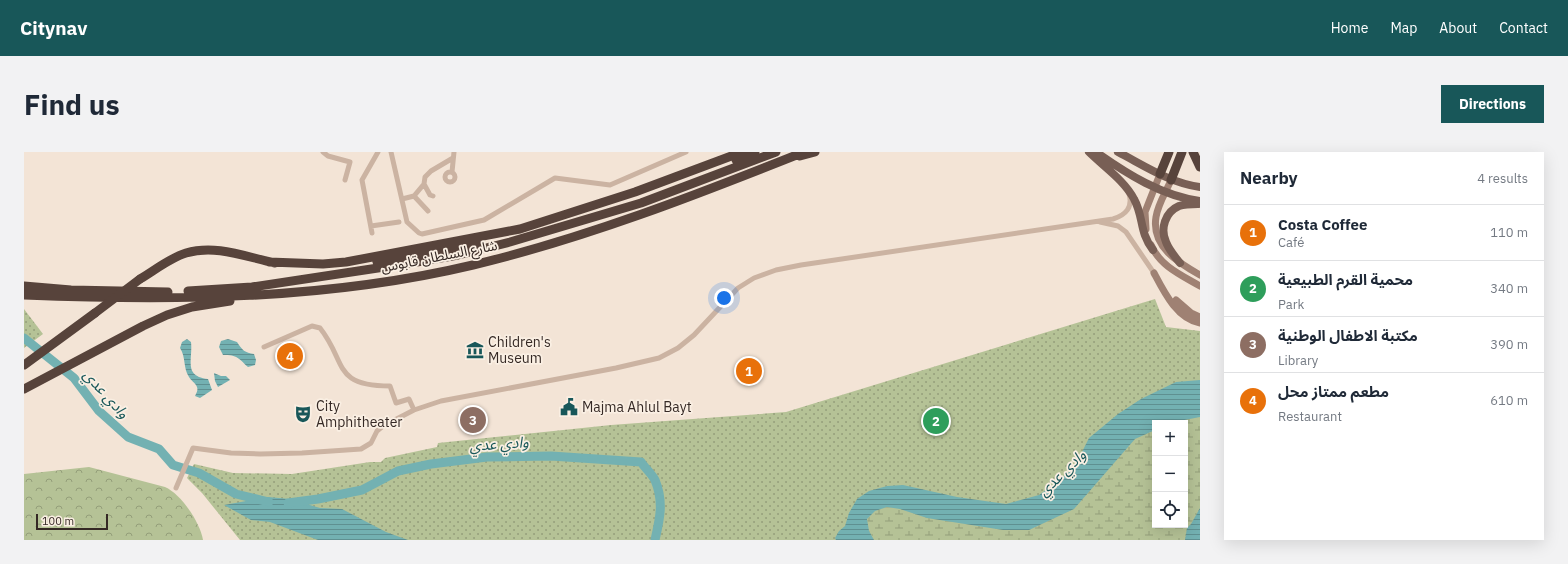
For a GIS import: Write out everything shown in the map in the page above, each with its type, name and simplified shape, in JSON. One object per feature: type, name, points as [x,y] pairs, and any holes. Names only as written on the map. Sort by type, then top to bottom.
[{"type":"highway","points":[[269,262],[323,264],[346,262],[520,229],[635,192],[742,152]]},
{"type":"highway","points":[[682,188],[706,172],[755,152]]},
{"type":"highway","name":"شارع السلطان قابوس","points":[[24,286],[71,290],[180,292],[291,281],[458,255],[587,220],[682,188],[776,152]]},
{"type":"highway","name":"شارع السلطان قابوس","points":[[24,295],[136,299],[287,294],[358,286],[400,279],[471,265],[578,235],[650,211],[804,152]]},
{"type":"highway","points":[[789,158],[815,152]]},
{"type":"highway","points":[[1160,174],[1169,152]]},
{"type":"highway","points":[[1171,180],[1182,152]]},
{"type":"highway","points":[[1193,152],[1200,167]]},
{"type":"highway","points":[[24,365],[140,279],[172,259],[187,253],[205,250],[225,251],[296,267],[319,269],[341,268],[424,254],[587,220]]},
{"type":"highway","points":[[24,389],[143,326],[167,315],[192,306],[287,294]]},
{"type":"main road","points":[[1089,152],[1121,182],[1135,200],[1145,237],[1153,250],[1165,264],[1200,286]]},
{"type":"main road","points":[[1096,152],[1155,187],[1175,196],[1200,201]]},
{"type":"main road","points":[[1118,152],[1171,180],[1188,186],[1200,187]]},
{"type":"main road","points":[[1153,250],[1147,237],[1144,212],[1160,174]]},
{"type":"main road","points":[[1171,180],[1156,218],[1157,236],[1165,249],[1180,263],[1200,275]]},
{"type":"main road","points":[[1180,263],[1166,242],[1164,233],[1165,223],[1171,211],[1176,207],[1187,204],[1200,204]]},
{"type":"main road","points":[[1154,273],[1181,306],[1200,317]]},
{"type":"main road","points":[[1154,273],[1168,296],[1182,314],[1190,320],[1200,323]]},
{"type":"main road","points":[[1186,278],[1200,289]]},
{"type":"street","points":[[323,152],[328,156],[350,162],[345,180]]},
{"type":"street","points":[[372,233],[362,180],[378,152]]},
{"type":"street","points":[[391,152],[407,222],[419,233],[430,233],[484,220],[555,178],[610,185],[686,152]]},
{"type":"street","points":[[452,172],[454,152]]},
{"type":"street","points":[[402,199],[414,196],[424,184],[425,178],[431,171],[453,158]]},
{"type":"street","points":[[176,488],[193,448],[232,453],[266,454],[361,449],[371,443],[377,431],[383,426],[414,410],[441,401],[616,368],[659,358],[678,348],[694,334],[738,288],[754,278],[776,270],[1118,218],[1128,211],[1130,199],[1121,182]]},
{"type":"street","points":[[424,184],[430,195],[433,196]]},
{"type":"street","points":[[414,196],[428,211]]},
{"type":"street","points":[[1096,221],[1118,226],[1126,232],[1154,273]]},
{"type":"street","points":[[371,226],[399,222]]},
{"type":"street","points":[[264,347],[312,326],[320,328],[345,374],[362,383],[375,386],[390,386],[396,403],[409,399],[414,410]]},
{"type":"green space","points":[[1155,299],[1166,327],[1200,331],[1200,540],[240,540],[202,493],[187,478],[194,464],[233,473],[292,474],[370,462],[381,462],[385,458],[437,447],[438,443],[611,425],[786,412]]},
{"type":"green space","points":[[24,309],[43,334],[24,348]]},
{"type":"green space","points":[[1197,416],[1200,417],[1200,508],[1188,527],[1188,420],[1181,420]]},
{"type":"green space","points":[[1152,431],[1152,528],[1187,528],[1185,540],[874,540],[869,531],[867,519],[875,511],[887,507],[900,509],[927,518],[1029,530],[1074,509],[1135,439]]},
{"type":"green space","points":[[89,467],[165,487],[177,496],[189,509],[198,525],[203,540],[24,540],[24,474]]},
{"type":"water","points":[[187,339],[191,342],[192,371],[200,377],[208,379],[212,390],[200,398],[195,396],[197,387],[187,374],[180,348],[182,342]]},
{"type":"water","points":[[228,339],[237,342],[246,352],[254,354],[256,360],[255,365],[248,367],[237,358],[223,355],[219,347],[221,341]]},
{"type":"water","points":[[214,373],[221,376],[226,376],[230,380],[218,387],[215,381]]},
{"type":"water","points":[[1200,380],[1200,417],[1184,420],[1152,420],[1152,431],[1135,439],[1074,509],[1029,530],[1003,530],[927,518],[900,509],[887,507],[875,511],[867,519],[869,531],[874,540],[836,540],[835,538],[839,531],[845,526],[849,513],[857,499],[869,491],[887,486],[903,485],[957,497],[1006,504],[1039,495],[1074,468],[1089,438],[1118,414],[1141,399],[1176,382]]},
{"type":"water","points":[[268,497],[290,499],[320,508],[342,509],[386,532],[408,540],[318,540],[270,522],[251,520],[224,505]]},
{"type":"water","points":[[1200,508],[1200,540],[1185,540],[1187,528]]},
{"type":"waterway","name":"وادي عدي","points":[[24,338],[74,378],[99,411],[128,437],[159,449],[173,465],[199,473],[236,494],[269,502]]},
{"type":"waterway","name":"وادي عدي","points":[[288,503],[318,499],[362,490],[398,471],[431,464],[487,457],[551,456],[641,462],[655,480],[660,496],[660,517],[655,540]]},
{"type":"place","name":"Children's Museum","points":[[475,350]]},
{"type":"place","name":"مطعم ممتاز محل","points":[[290,356]]},
{"type":"place","name":"Costa Coffee","points":[[749,371]]},
{"type":"place","name":"Majma Ahlul Bayt","points":[[569,407]]},
{"type":"place","name":"City Amphitheater","points":[[303,414]]},
{"type":"place","name":"مكتبة الاطفال الوطنية","points":[[473,420]]},
{"type":"place","name":"محمية القرم الطبيعية","points":[[936,421]]}]
